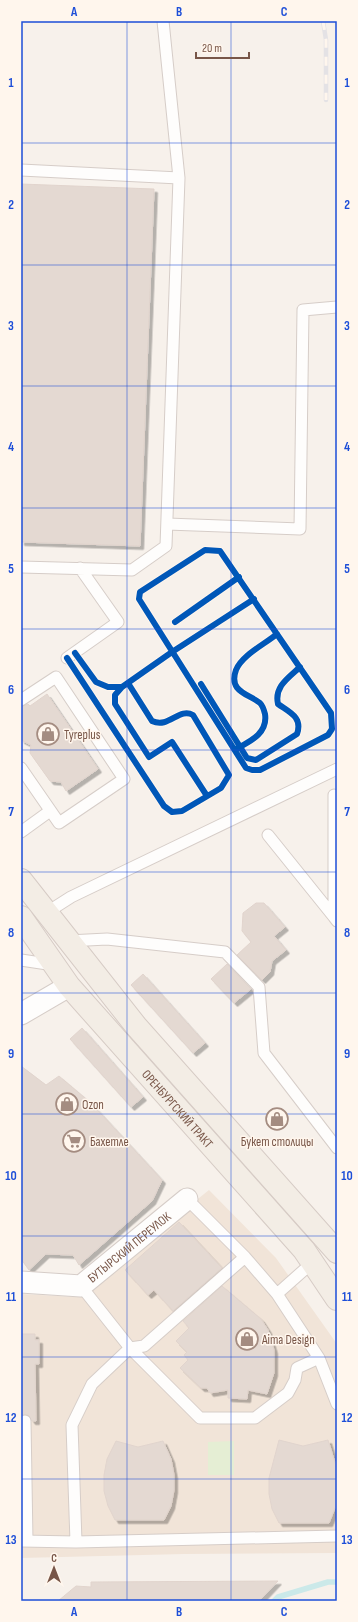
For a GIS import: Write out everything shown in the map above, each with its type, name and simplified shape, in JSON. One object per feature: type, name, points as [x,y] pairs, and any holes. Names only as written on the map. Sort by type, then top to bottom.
[{"type":"main road","name":"ОРЕНБУРГСКИЙ ТРАКТ","points":[[21,880],[136,1026],[337,1252]]},
{"type":"main road","name":"ОРЕНБУРГСКИЙ ТРАКТ","points":[[21,917],[69,986],[313,1262],[337,1299]]},
{"type":"street","points":[[21,1014],[69,986]]},
{"type":"street","name":"БУТЫРСКИЙ ПЕРЕУЛОК","points":[[21,1282],[81,1286],[187,1199]]},
{"type":"lane","points":[[21,567],[132,570],[166,546],[179,178],[163,21]]},
{"type":"lane","points":[[21,170],[179,178]]},
{"type":"lane","points":[[167,524],[300,529],[303,310],[337,307]]},
{"type":"lane","points":[[67,658],[118,622],[80,568]]},
{"type":"lane","points":[[21,700],[56,677],[124,779],[58,823],[21,768]]},
{"type":"lane","points":[[46,912],[71,897],[337,769]]},
{"type":"lane","points":[[334,795],[335,919]]},
{"type":"lane","points":[[21,832],[50,811]]},
{"type":"lane","points":[[268,835],[335,919]]},
{"type":"lane","points":[[68,941],[107,939],[225,952],[259,987],[264,1053],[337,1148]]},
{"type":"lane","points":[[21,960],[55,965]]},
{"type":"lane","points":[[187,1199],[245,1257],[277,1294],[319,1358],[337,1404]]},
{"type":"lane","points":[[76,1542],[72,1425],[92,1384],[130,1348],[144,1346],[245,1257]]},
{"type":"lane","points":[[277,1294],[313,1262]]},
{"type":"lane","points":[[81,1286],[130,1348],[200,1418],[255,1418],[288,1393],[295,1380],[297,1368],[319,1358]]},
{"type":"lane","points":[[25,1422],[24,1541],[76,1542],[337,1536]]},
{"type":"shaded area","points":[[209,1190],[276,1258],[337,1344],[337,1553],[184,1554],[21,1558],[21,1294],[76,1297]]},
{"type":"green space","points":[[234,1441],[234,1475],[208,1475],[208,1442]]},
{"type":"building","points":[[21,184],[154,189],[140,546],[21,542]]},
{"type":"building","points":[[47,694],[98,769],[66,791],[61,782],[50,781],[30,753],[31,745],[21,740],[21,707],[28,704],[30,706]]},
{"type":"building","points":[[256,903],[264,903],[285,927],[274,936],[286,950],[272,961],[270,972],[262,980],[237,955],[251,942],[242,931],[243,913]]},
{"type":"building","points":[[227,964],[251,989],[234,1003],[211,979]]},
{"type":"building","points":[[143,974],[205,1043],[193,1053],[131,985]]},
{"type":"building","points":[[82,1028],[143,1097],[131,1107],[70,1039]]},
{"type":"building","name":"Бахетле","points":[[21,1066],[46,1085],[59,1076],[91,1103],[162,1180],[152,1201],[79,1265],[73,1255],[46,1254],[29,1270],[21,1259]]},
{"type":"building","points":[[179,1222],[222,1268],[173,1311],[154,1290],[148,1295],[125,1270]]},
{"type":"building","points":[[222,1286],[261,1319],[268,1330],[274,1350],[274,1373],[267,1394],[248,1390],[247,1399],[228,1398],[228,1390],[210,1393],[207,1388],[201,1388],[180,1368],[188,1360],[184,1355],[187,1352],[176,1341],[189,1328],[183,1321]]},
{"type":"building","points":[[21,1334],[35,1334],[35,1340],[39,1340],[39,1364],[35,1364],[36,1421],[32,1421],[28,1415],[21,1415]]},
{"type":"building","points":[[279,1440],[303,1446],[328,1440],[337,1469],[337,1503],[329,1523],[279,1523],[272,1509],[269,1494],[269,1478]]},
{"type":"building","points":[[116,1441],[138,1447],[163,1441],[171,1459],[174,1475],[174,1490],[171,1506],[164,1520],[115,1520],[108,1506],[104,1491],[104,1475],[107,1459]]},
{"type":"building","points":[[278,1581],[259,1601],[58,1601],[76,1586],[91,1587],[91,1582]]},
{"type":"waterway","points":[[274,1601],[278,1597],[328,1582],[337,1582]]},
{"type":"railway","points":[[323,21],[326,40],[326,100]]},
{"type":"cycle path","points":[[205,550],[220,551],[331,713],[332,729],[328,735],[260,770],[246,768],[139,599],[140,592],[205,550]]},
{"type":"cycle path","points":[[175,622],[239,577]]},
{"type":"cycle path","points":[[75,653],[96,682],[108,687],[122,687],[172,652],[254,599]]},
{"type":"cycle path","points":[[236,749],[257,736],[264,726],[265,721],[265,713],[261,704],[237,688],[234,677],[236,670],[243,659],[277,634]]},
{"type":"cycle path","points":[[67,658],[164,806],[172,812],[182,811],[221,788],[229,775],[193,715],[188,713],[178,715],[169,721],[158,723],[152,721],[128,683]]},
{"type":"cycle path","points":[[201,684],[247,758],[256,760],[297,734],[297,719],[278,704],[277,698],[283,683],[300,667]]},
{"type":"cycle path","points":[[122,687],[115,695],[115,704],[149,757],[172,742],[207,796]]},
{"type":"place","name":"Tyreplus","points":[[48,734]]},
{"type":"place","name":"Ozon","points":[[67,1104]]},
{"type":"place","name":"Букет столицы","points":[[277,1119]]},
{"type":"place","name":"Бахетле","points":[[74,1141]]},
{"type":"place","name":"Aima Design","points":[[247,1339]]}]
